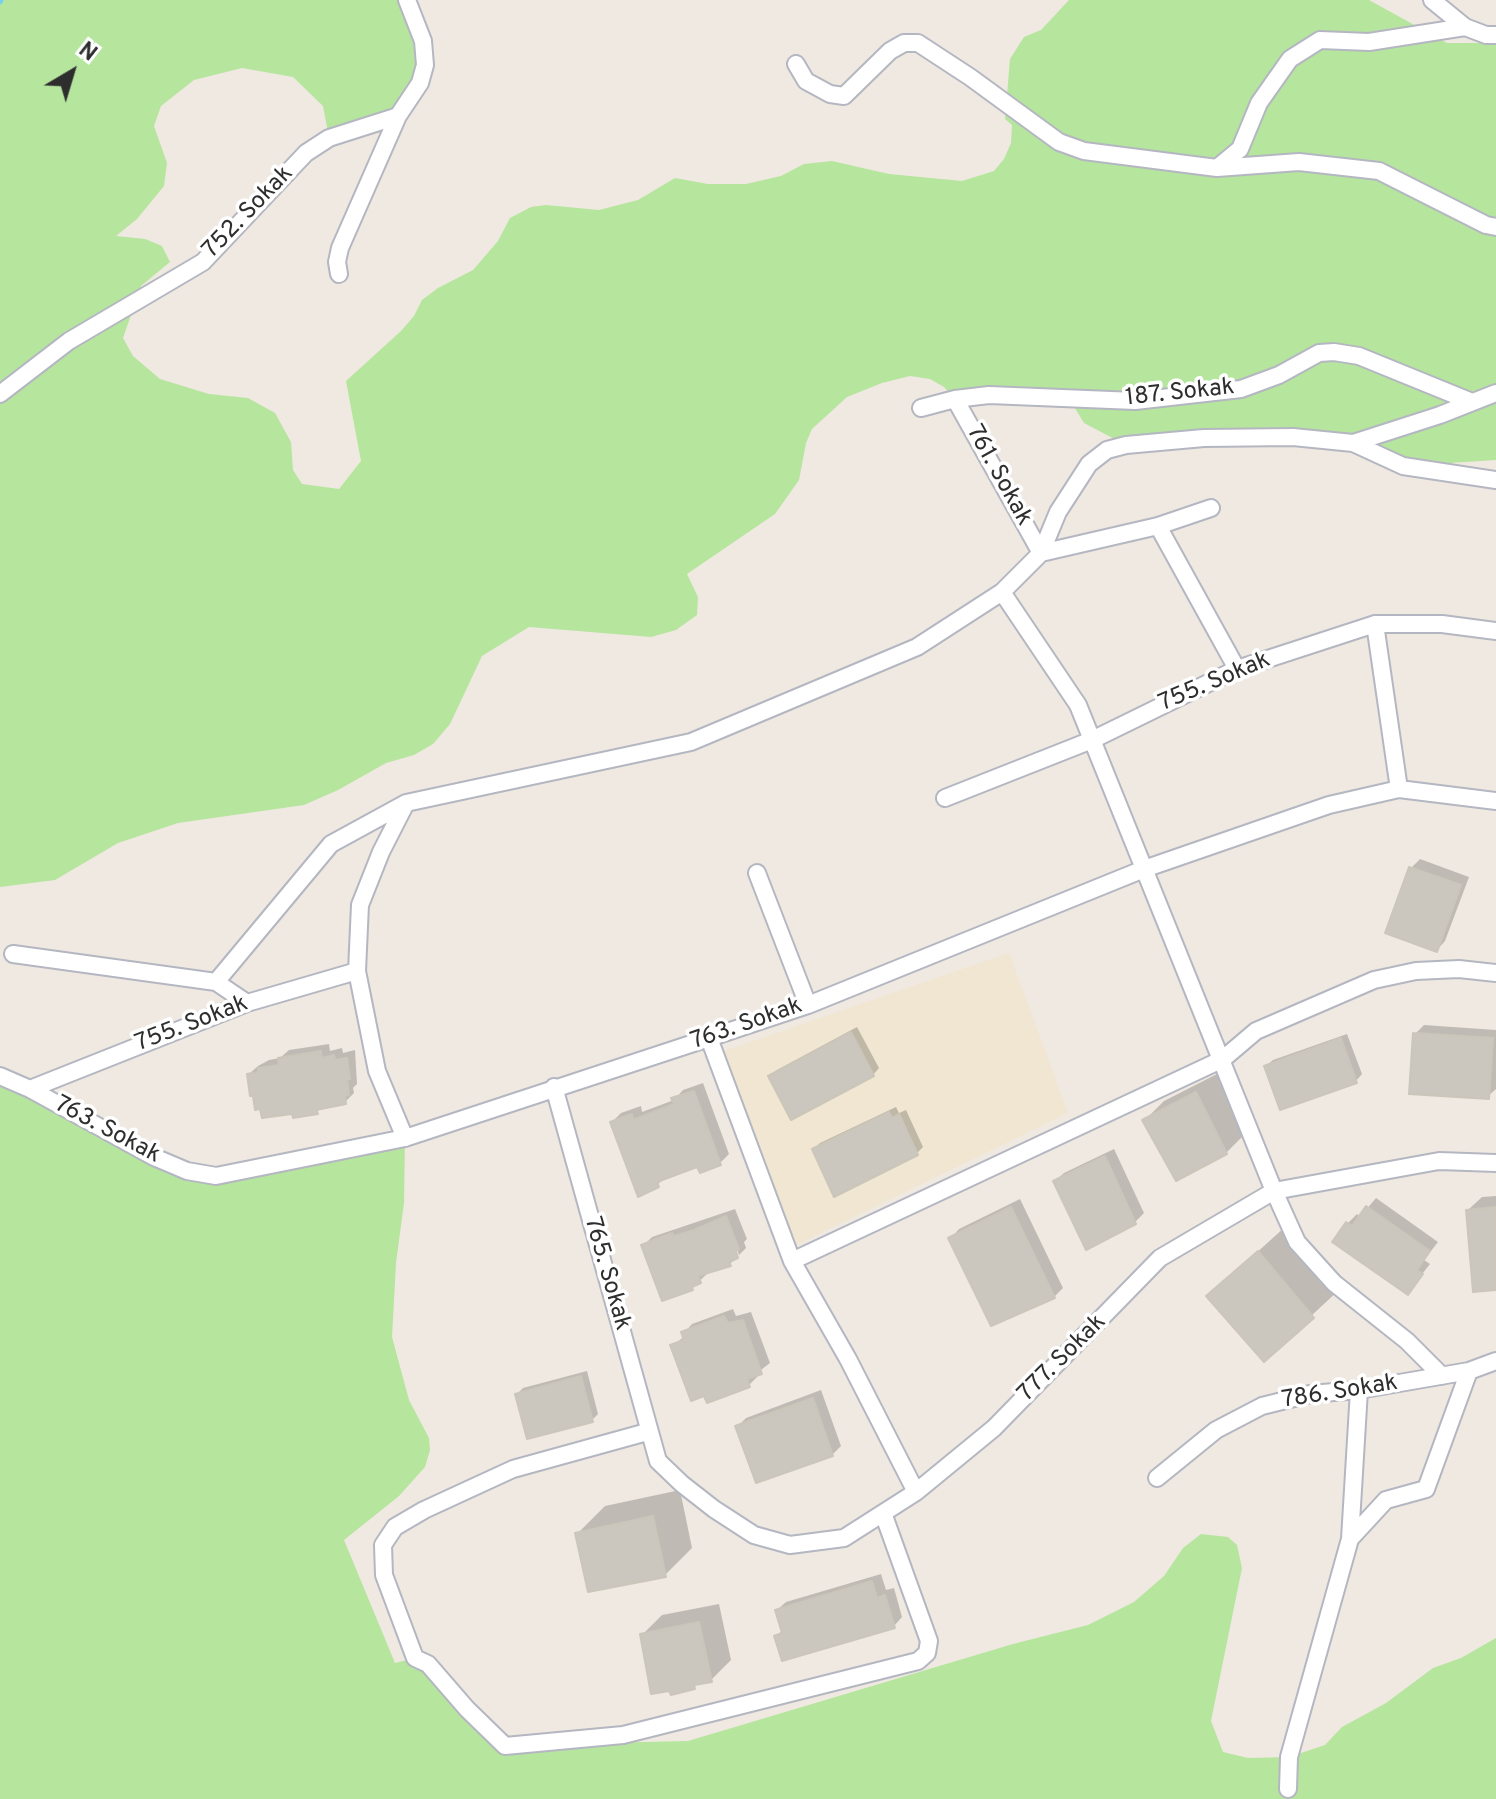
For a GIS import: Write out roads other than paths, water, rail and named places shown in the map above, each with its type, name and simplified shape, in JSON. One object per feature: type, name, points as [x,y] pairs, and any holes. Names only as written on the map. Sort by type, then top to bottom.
[{"type":"street","points":[[339,274],[337,262],[340,248],[398,116],[420,83],[425,65],[423,41],[407,0]]},
{"type":"street","points":[[1432,0],[1465,27],[1486,35],[1496,35]]},
{"type":"street","points":[[1217,168],[1240,149],[1259,103],[1290,59],[1320,40],[1369,42],[1465,27]]},
{"type":"street","points":[[796,64],[806,81],[830,94],[844,96],[890,51],[904,43],[918,43],[1059,142],[1084,151],[1217,168],[1299,162],[1379,171],[1486,225],[1496,227]]},
{"type":"street","name":"752. Sokak","points":[[0,394],[69,341],[203,262],[306,153],[329,138],[398,116]]},
{"type":"street","name":"187. Sokak","points":[[921,408],[955,399],[989,395],[1135,401],[1241,389],[1279,375],[1319,353],[1334,352],[1359,356],[1472,402]]},
{"type":"street","points":[[1353,443],[1496,393]]},
{"type":"street","name":"761. Sokak","points":[[955,399],[1041,553]]},
{"type":"street","points":[[216,982],[331,844],[406,803],[691,742],[917,647],[1002,592],[1041,553],[1072,486],[1089,464],[1107,450],[1126,445],[1255,436],[1353,443],[1403,466],[1496,480]]},
{"type":"street","points":[[1041,553],[1158,526],[1211,508]]},
{"type":"street","points":[[1158,526],[1237,669]]},
{"type":"street","points":[[1002,592],[1078,705],[1297,1242],[1334,1283],[1407,1341],[1442,1376]]},
{"type":"street","points":[[1375,624],[1399,789]]},
{"type":"street","name":"755. Sokak","points":[[945,798],[1092,740],[1237,669],[1375,624],[1442,624],[1496,631]]},
{"type":"street","name":"763. Sokak","points":[[0,1076],[30,1089],[154,1157],[187,1171],[216,1176],[405,1138],[808,1005],[1144,869],[1329,805],[1399,789],[1496,801]]},
{"type":"street","points":[[405,1138],[377,1071],[357,971],[360,905],[381,852],[406,803]]},
{"type":"street","points":[[757,873],[808,1005]]},
{"type":"street","points":[[13,954],[216,982],[247,1003]]},
{"type":"street","points":[[792,1261],[1223,1059],[1256,1031],[1374,980],[1416,971],[1459,969],[1496,973]]},
{"type":"street","name":"755. Sokak","points":[[30,1089],[247,1003],[357,971]]},
{"type":"street","points":[[709,1038],[792,1261],[848,1359],[916,1492]]},
{"type":"street","name":"765. Sokak","points":[[554,1087],[608,1289],[634,1372],[647,1432],[658,1461]]},
{"type":"street","name":"777. Sokak","points":[[658,1461],[703,1501],[754,1535],[790,1545],[844,1538],[916,1492],[994,1428],[1160,1258],[1274,1191],[1439,1161],[1496,1163]]},
{"type":"street","name":"786. Sokak","points":[[1157,1478],[1216,1430],[1262,1406],[1310,1394],[1359,1390],[1469,1371],[1496,1361]]},
{"type":"street","points":[[1350,1539],[1386,1500],[1426,1489],[1469,1371]]},
{"type":"street","points":[[1288,1789],[1289,1757],[1350,1539],[1359,1390]]},
{"type":"street","points":[[647,1432],[513,1469],[424,1510],[395,1527],[383,1545],[384,1575],[422,1661],[505,1746],[623,1735],[918,1661],[927,1653],[929,1641],[883,1513]]}]
